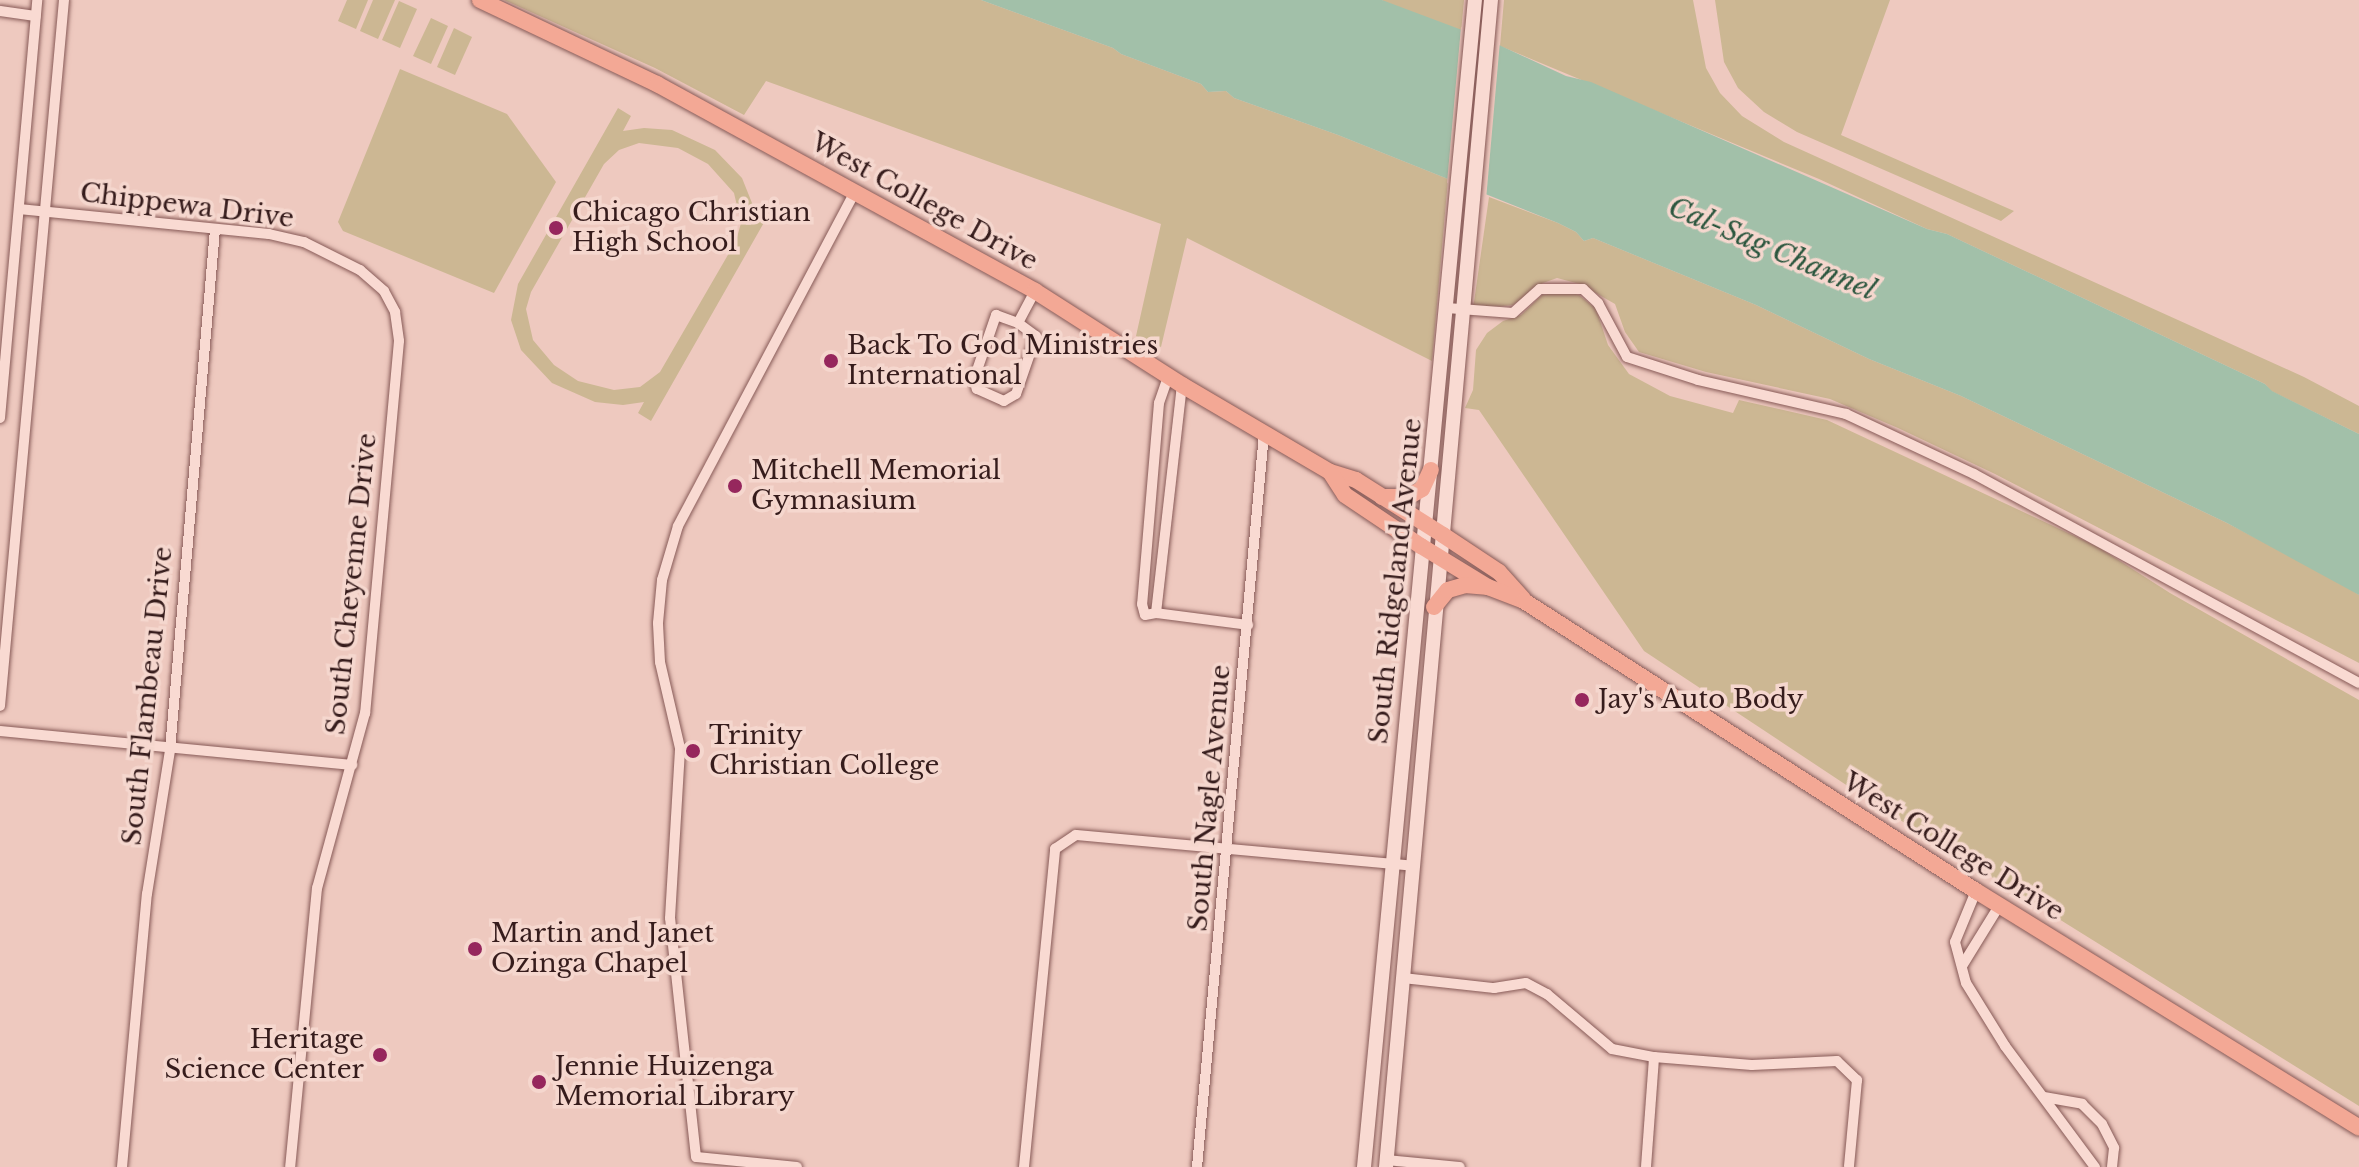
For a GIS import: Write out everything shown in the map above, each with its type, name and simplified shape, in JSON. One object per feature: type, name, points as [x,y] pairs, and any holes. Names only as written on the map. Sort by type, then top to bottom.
[{"type":"main road","name":"West College Drive","points":[[480,0],[657,84],[1035,291],[1175,381],[1330,472],[1356,480],[1443,535],[1499,572],[1524,601]]},
{"type":"main road","name":"South Ridgeland Avenue","points":[[1364,1167],[1475,0]]},
{"type":"main road","name":"South Ridgeland Avenue","points":[[1386,1164],[1491,0]]},
{"type":"main road","points":[[1382,497],[1408,497],[1422,489],[1431,470]]},
{"type":"main road","name":"West College Drive","points":[[1330,472],[1345,495],[1421,546],[1488,587],[1524,601],[1999,906],[2359,1128]]},
{"type":"main road","points":[[1434,607],[1448,590],[1465,585],[1488,587]]},
{"type":"street","points":[[0,418],[37,0]]},
{"type":"street","points":[[0,706],[64,0]]},
{"type":"street","points":[[0,11],[36,16]]},
{"type":"street","points":[[797,1167],[696,1157],[670,918],[680,748],[660,662],[658,623],[662,580],[674,536],[694,492],[855,191]]},
{"type":"street","name":"Chippewa Drive","points":[[19,209],[269,234],[304,242],[360,270],[384,291]]},
{"type":"street","name":"South Flambeau Drive","points":[[122,1167],[147,894],[170,750],[215,229]]},
{"type":"street","points":[[1447,308],[1513,313],[1540,289],[1554,286],[1583,289],[1598,303],[1627,357],[1698,380],[1846,414],[1974,474],[2359,683]]},
{"type":"street","name":"South Cheyenne Drive","points":[[290,1167],[317,888],[365,713],[399,341],[395,312],[384,291]]},
{"type":"street","points":[[1018,323],[1035,291]]},
{"type":"street","points":[[996,315],[1018,323],[1036,336],[1016,394],[1004,401],[977,389],[974,379],[996,315]]},
{"type":"street","points":[[1175,381],[1159,403],[1142,604],[1145,615],[1156,613],[1248,625]]},
{"type":"street","points":[[1156,613],[1165,533],[1175,381]]},
{"type":"street","name":"South Nagle Avenue","points":[[1197,1167],[1264,434]]},
{"type":"street","points":[[1148,532],[1165,533]]},
{"type":"street","points":[[0,731],[170,750],[352,765]]},
{"type":"street","points":[[1024,1167],[1055,849],[1076,835],[1414,866]]},
{"type":"street","points":[[1976,891],[1955,942],[1966,983],[2005,1046],[2095,1167]]},
{"type":"street","points":[[1962,966],[1999,906]]},
{"type":"street","points":[[1403,978],[1494,988],[1526,983],[1547,994],[1612,1049],[1654,1057],[1752,1065],[1837,1061],[1857,1080],[1849,1167]]},
{"type":"street","points":[[1646,1167],[1654,1057]]},
{"type":"street","points":[[2044,1097],[2082,1104],[2092,1114],[2114,1148],[2112,1167]]},
{"type":"street","points":[[1386,1164],[1460,1167]]},
{"type":"shaded area","points":[[347,0],[368,0],[356,29],[338,21]]},
{"type":"shaded area","points":[[373,0],[395,0],[378,39],[360,31]]},
{"type":"shaded area","points":[[504,0],[981,0],[1113,48],[1121,54],[1201,84],[1208,92],[1226,91],[1234,98],[1448,179],[1432,361],[1187,238],[1161,347],[1136,336],[1161,224],[766,81],[744,115],[655,68]]},
{"type":"shaded area","points":[[1382,0],[1464,0],[1461,32],[1387,5]]},
{"type":"shaded area","points":[[1504,0],[1693,0],[1706,68],[1720,93],[1742,116],[1784,142],[2304,377],[2359,406],[2359,434],[2271,391],[2265,384],[1947,234],[1927,229],[1819,179],[1500,46]]},
{"type":"shaded area","points":[[1715,0],[1890,0],[1841,135],[2014,211],[2001,221],[1797,132],[1764,112],[1738,88],[1724,62]]},
{"type":"shaded area","points":[[399,1],[417,9],[400,48],[382,40]]},
{"type":"shaded area","points":[[431,18],[448,26],[431,64],[413,56]]},
{"type":"shaded area","points":[[454,28],[472,37],[455,75],[437,67]]},
{"type":"shaded area","points":[[400,69],[507,114],[556,182],[494,293],[343,231],[338,222]]},
{"type":"shaded area","points":[[618,108],[631,116],[623,131],[644,128],[672,130],[715,150],[742,178],[756,213],[766,219],[651,421],[638,413],[644,402],[623,405],[595,402],[552,383],[521,350],[511,320],[518,284]],"holes":[[[639,143],[678,148],[708,164],[734,193],[741,223],[736,241],[660,372],[640,387],[614,390],[578,381],[554,365],[533,340],[526,309],[531,292],[604,164],[619,150]]]},
{"type":"shaded area","points":[[1489,197],[1558,223],[1576,232],[1584,241],[1593,238],[1756,305],[1869,359],[1961,396],[2227,523],[2343,584],[2359,595],[2359,663],[1995,474],[1898,428],[1830,399],[1706,372],[1639,352],[1625,332],[1615,304],[1580,284],[1557,278],[1543,283],[1513,305],[1473,309]]},
{"type":"shaded area","points":[[1566,291],[1579,295],[1596,309],[1608,345],[1629,374],[1670,396],[1733,413],[1739,400],[1827,420],[2098,547],[2170,593],[2359,700],[2359,1106],[1884,810],[1644,651],[1479,410],[1465,408],[1473,390],[1476,350],[1487,333],[1503,321],[1521,315],[1542,295]]},
{"type":"water","name":"Cal-Sag Channel","points":[[981,0],[1382,0],[1486,39],[1566,76],[1591,82],[1927,229],[1947,234],[2265,384],[2272,391],[2359,434],[2359,595],[2227,523],[1961,396],[1869,359],[1756,305],[1593,238],[1584,241],[1576,232],[1558,223],[1338,135],[1234,98],[1226,91],[1208,92],[1201,84],[1121,54],[1113,48]]},
{"type":"pier","points":[[1461,27],[1500,41],[1486,200],[1447,183]]},
{"type":"place","name":"Chicago Christian High School","points":[[556,228]]},
{"type":"place","name":"Back To God Ministries International","points":[[831,361]]},
{"type":"place","name":"Mitchell Memorial Gymnasium","points":[[735,486]]},
{"type":"place","name":"Jay's Auto Body","points":[[1582,700]]},
{"type":"place","name":"Trinity Christian College","points":[[693,751]]},
{"type":"place","name":"Martin and Janet Ozinga Chapel","points":[[475,949]]},
{"type":"place","name":"Heritage Science Center","points":[[380,1055]]},
{"type":"place","name":"Jennie Huizenga Memorial Library","points":[[539,1082]]}]
